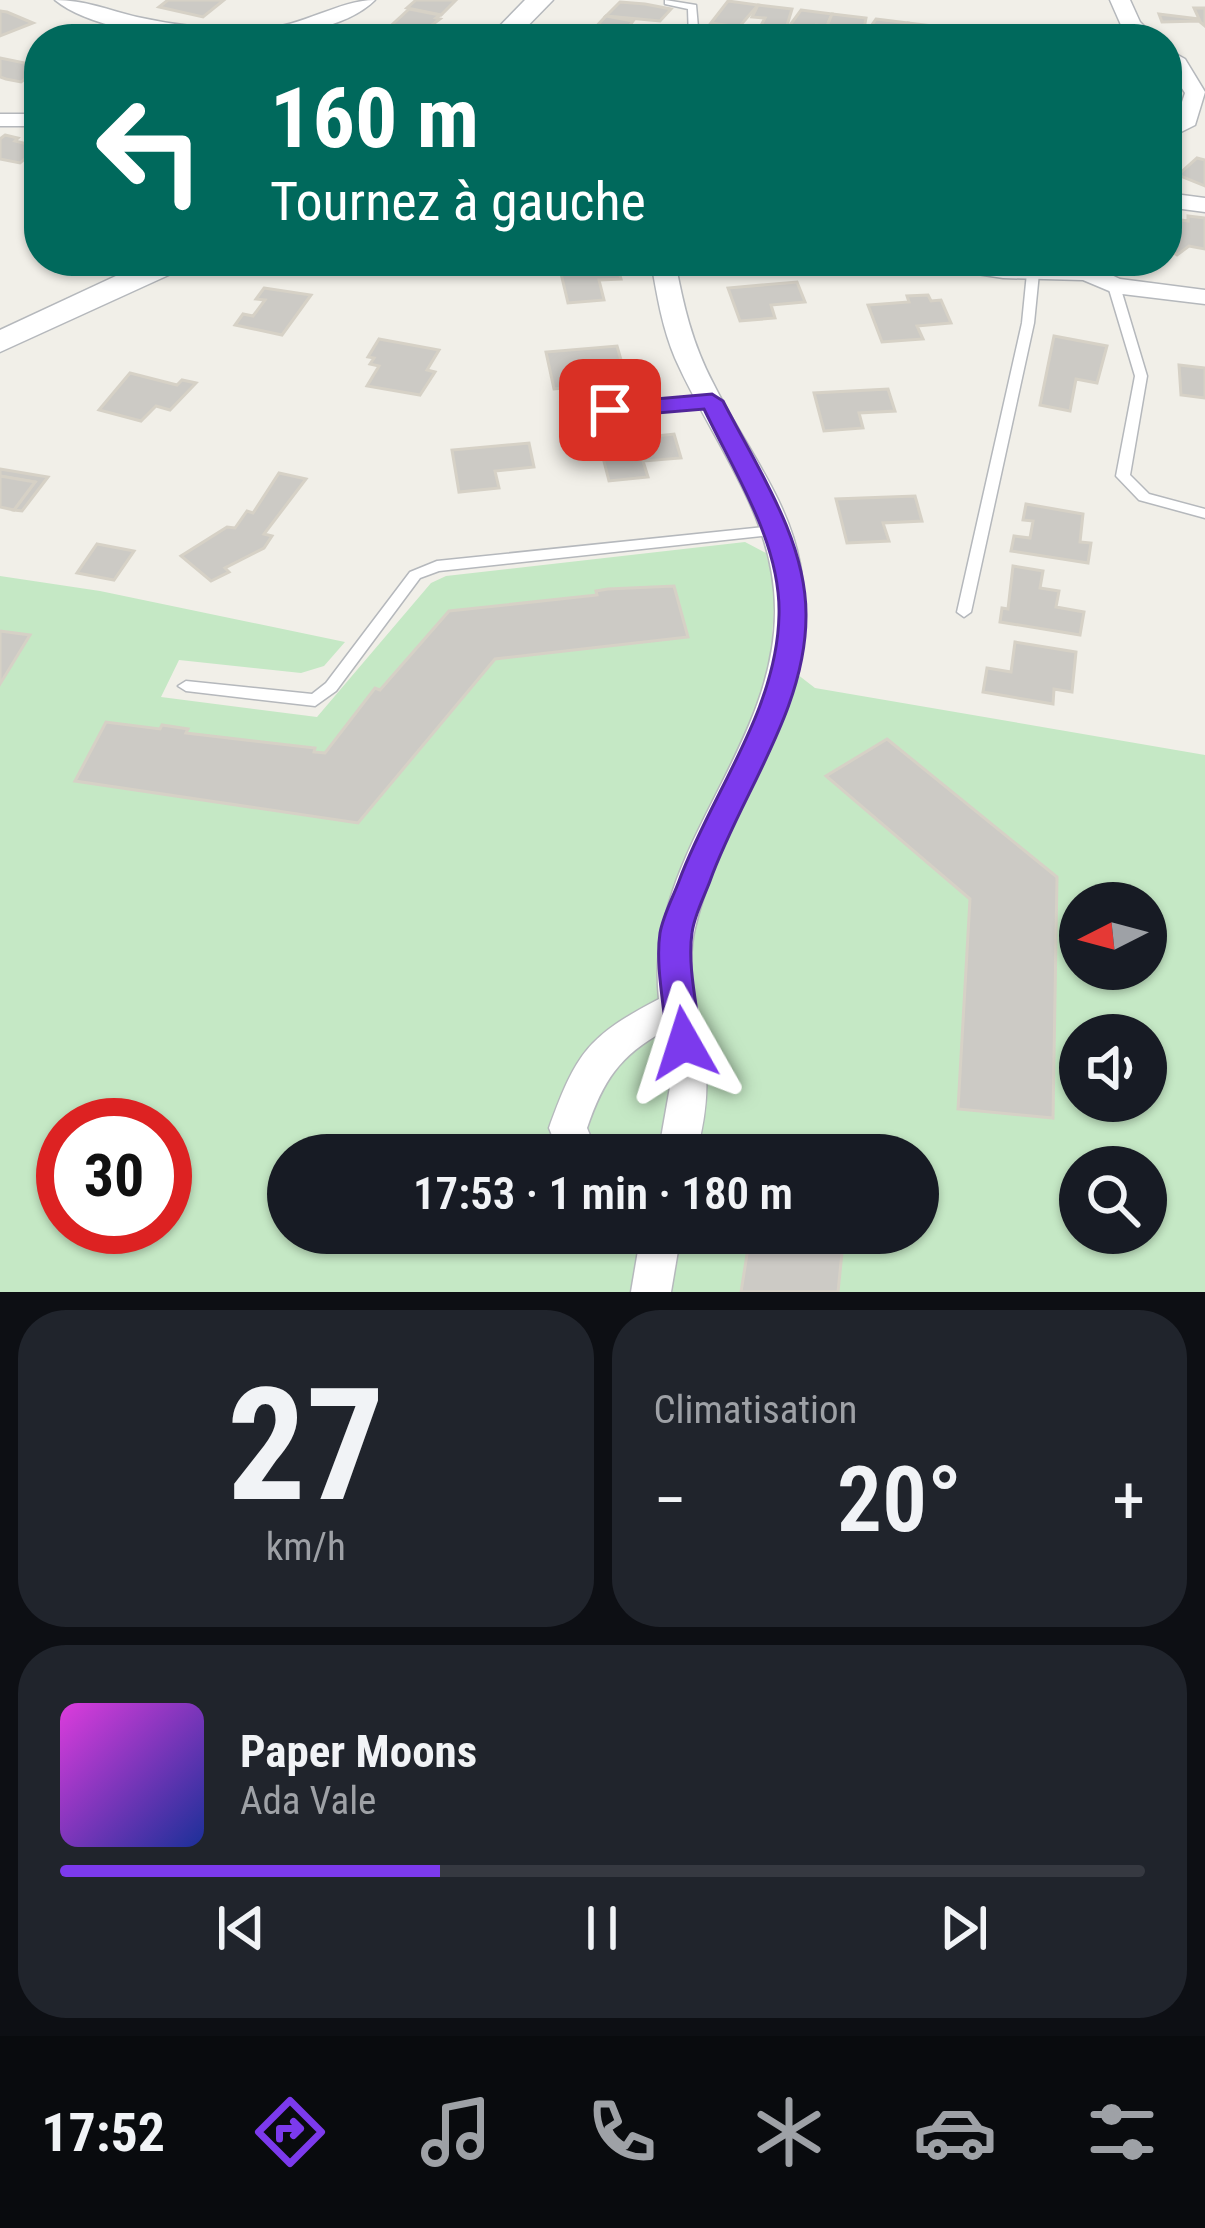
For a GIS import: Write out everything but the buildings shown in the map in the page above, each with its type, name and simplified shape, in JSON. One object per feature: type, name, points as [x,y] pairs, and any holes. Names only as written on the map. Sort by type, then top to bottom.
[{"type":"street","points":[[65,0],[151,24]]},
{"type":"street","points":[[320,24],[365,0]]},
{"type":"street","points":[[515,24],[540,0]]},
{"type":"street","points":[[546,24],[566,0]]},
{"type":"street","points":[[1182,72],[1196,93],[1182,124]]},
{"type":"street","points":[[0,323],[100,276]]},
{"type":"street","points":[[0,342],[141,276]]},
{"type":"street","points":[[666,276],[676,325],[774,530],[793,613],[787,663],[766,723],[700,867],[676,933],[678,1006],[688,1071],[680,1134]]},
{"type":"street","points":[[1114,276],[1205,297]]},
{"type":"street","points":[[570,1134],[568,1128],[585,1076],[606,1045],[678,1006]]},
{"type":"street","points":[[651,1292],[657,1254]]},
{"type":"lane","points":[[668,2],[693,7],[694,24]]},
{"type":"lane","points":[[964,612],[1028,323],[1034,276]]},
{"type":"lane","points":[[1106,276],[1141,376],[1123,476],[1144,497],[1205,514]]},
{"type":"lane","points":[[570,414],[712,401]]},
{"type":"lane","points":[[186,686],[315,700],[331,687],[415,575],[437,566],[774,530]]},
{"type":"green space","points":[[745,542],[766,553],[775,591],[771,654],[815,688],[1205,755],[1205,1292],[838,1292],[842,1254],[939,1254],[939,1134],[267,1134],[267,1254],[747,1254],[741,1292],[0,1292],[0,576],[100,591],[345,642],[324,666],[301,673],[179,660],[161,697],[317,717],[431,583],[446,576]],"holes":[[[673,586],[687,637],[495,659],[358,823],[76,781],[106,722],[160,729],[163,725],[187,729],[186,733],[314,747],[314,752],[325,753],[374,688],[380,690],[448,611]],[[887,739],[1057,877],[1053,1118],[958,1109],[970,899],[827,777]]]},
{"type":"route","points":[[610,410],[712,401],[770,520],[784,559],[793,613],[787,663],[766,723],[700,867],[676,933],[684,1043]]}]
